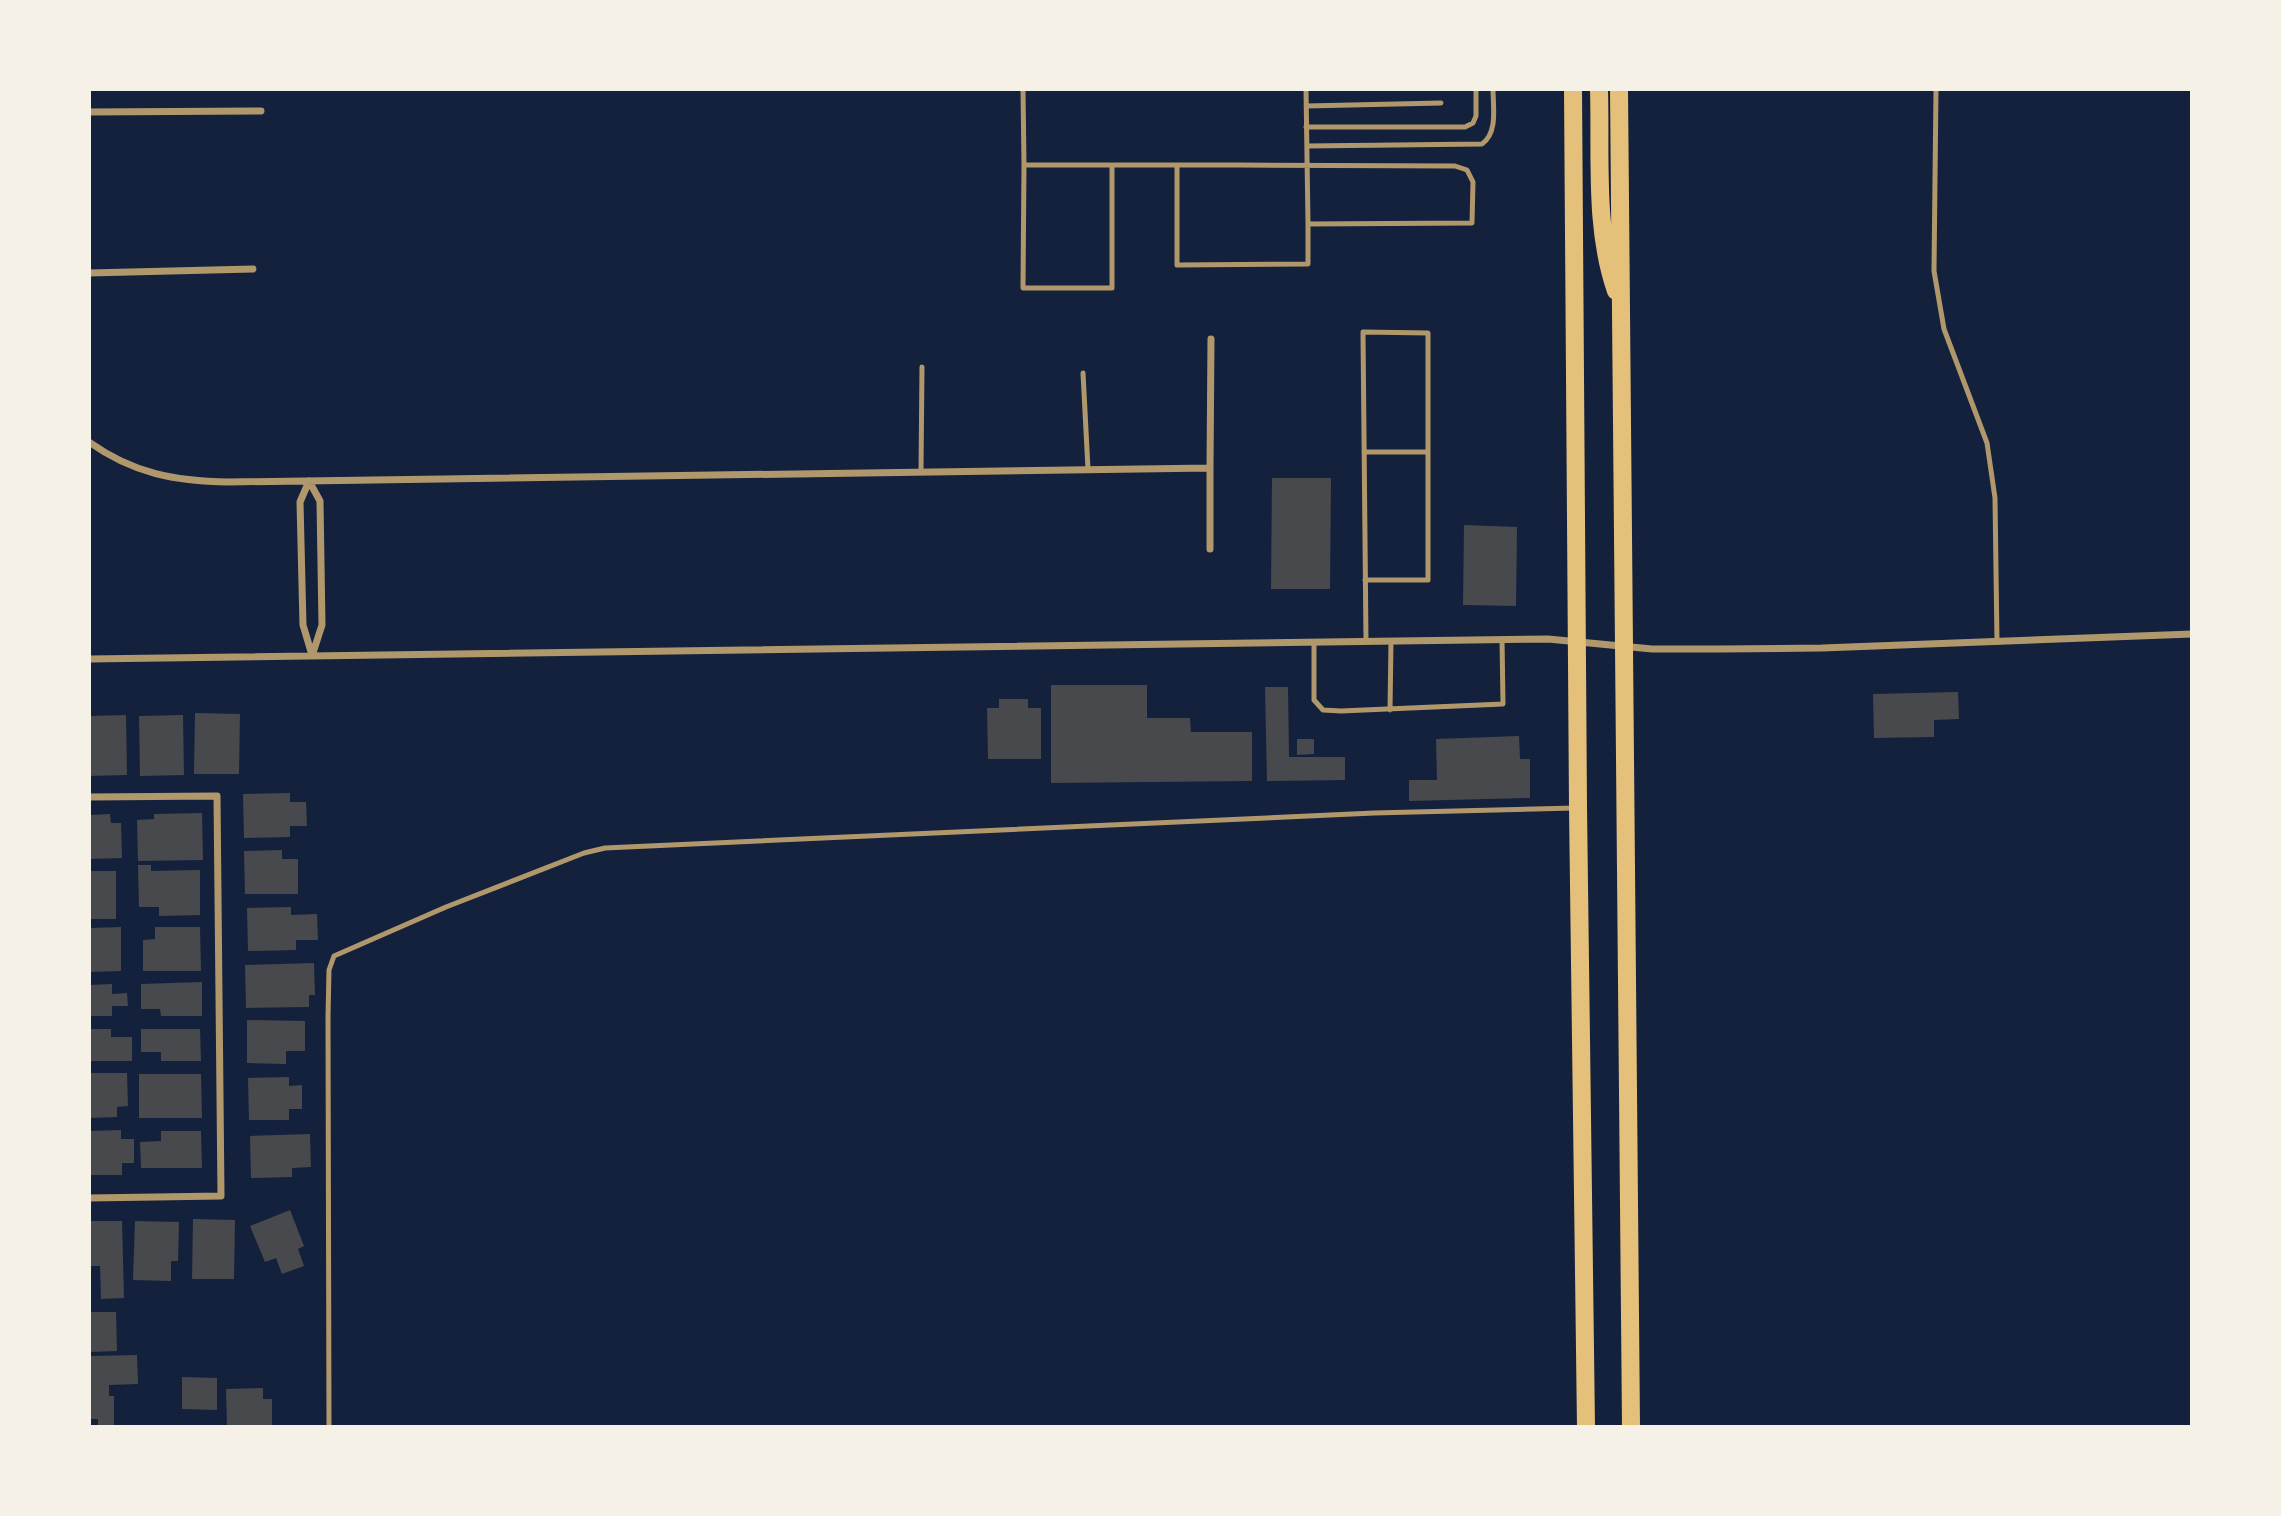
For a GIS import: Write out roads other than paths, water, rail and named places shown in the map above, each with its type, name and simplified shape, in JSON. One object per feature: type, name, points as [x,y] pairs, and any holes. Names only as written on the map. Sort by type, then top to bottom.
[{"type":"main road","points":[[1573,89],[1586,1427]]},
{"type":"main road","points":[[1599,89],[1602,223],[1606,262],[1621,304]]},
{"type":"main road","points":[[1619,89],[1631,1427]]},
{"type":"street","points":[[89,111],[261,111]]},
{"type":"street","points":[[89,273],[253,269]]},
{"type":"street","points":[[1210,549],[1211,339]]},
{"type":"street","points":[[89,442],[122,463],[187,481],[1210,468]]},
{"type":"street","points":[[309,481],[320,501],[322,625],[312,656]]},
{"type":"street","points":[[309,481],[300,502],[303,625],[312,656]]},
{"type":"street","points":[[89,659],[1502,639],[1548,639],[1652,649],[1822,648],[2192,634]]},
{"type":"street","points":[[89,797],[217,796],[221,1196],[89,1198]]},
{"type":"lane","points":[[1023,89],[1023,288],[1112,288],[1112,165]]},
{"type":"lane","points":[[1177,165],[1177,265],[1308,264],[1306,89]]},
{"type":"lane","points":[[1306,127],[1465,127],[1473,123],[1476,116],[1476,89]]},
{"type":"lane","points":[[1307,146],[1482,144],[1488,140],[1492,130],[1493,89]]},
{"type":"lane","points":[[1936,89],[1934,271],[1944,329],[1987,443],[1994,498],[1997,642]]},
{"type":"lane","points":[[1306,106],[1441,103]]},
{"type":"lane","points":[[1024,165],[1455,166],[1467,170],[1473,182],[1472,223],[1308,224]]},
{"type":"lane","points":[[1365,580],[1428,580],[1428,333],[1363,332],[1365,580],[1366,641]]},
{"type":"lane","points":[[921,470],[922,367]]},
{"type":"lane","points":[[1083,373],[1088,469]]},
{"type":"lane","points":[[1364,452],[1428,452]]},
{"type":"lane","points":[[1314,642],[1314,700],[1317,705],[1324,710],[1390,710],[1503,704],[1502,639]]},
{"type":"lane","points":[[1390,710],[1391,640]]},
{"type":"lane","points":[[329,1427],[328,1017],[329,970],[334,956],[446,906],[584,853],[605,848],[766,843],[1374,813],[1578,807]]}]
